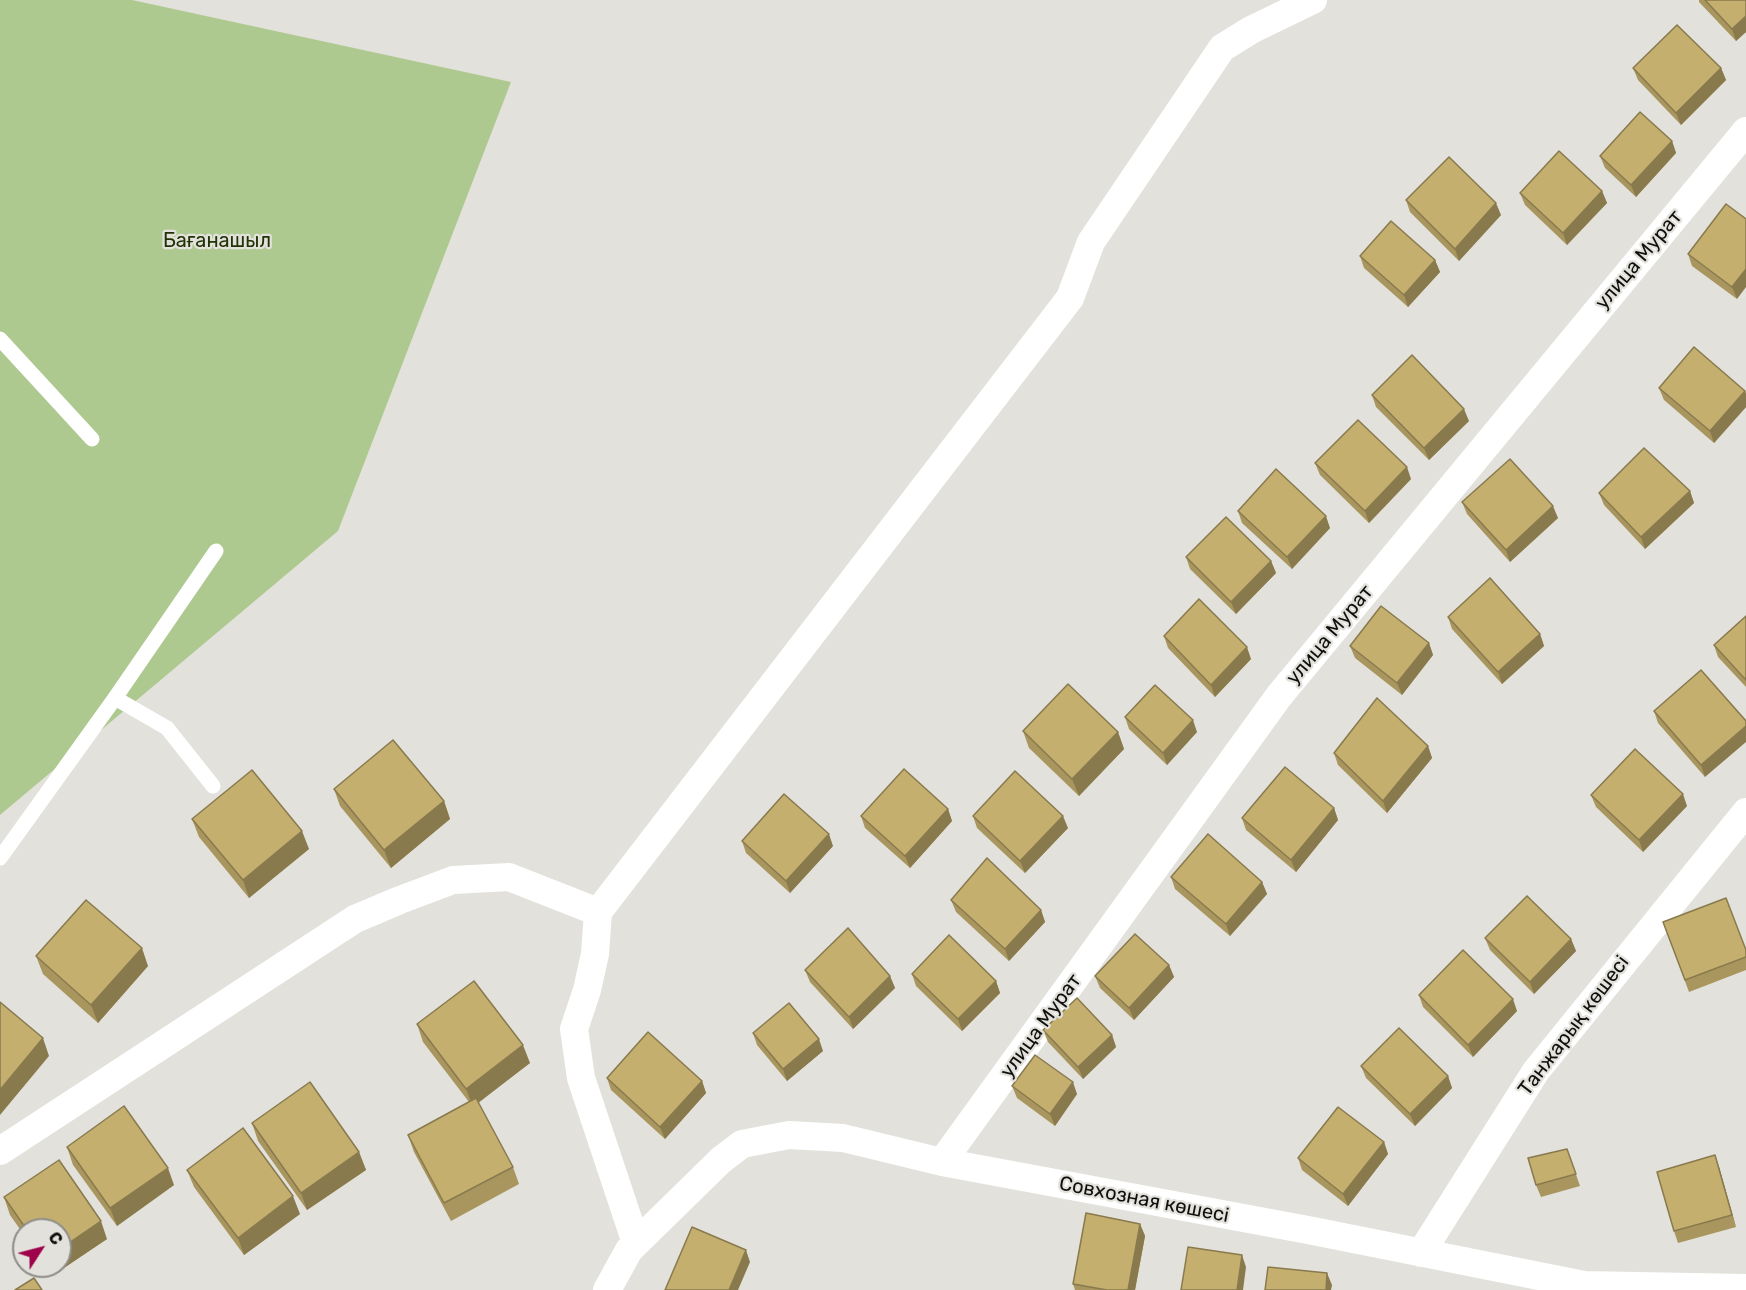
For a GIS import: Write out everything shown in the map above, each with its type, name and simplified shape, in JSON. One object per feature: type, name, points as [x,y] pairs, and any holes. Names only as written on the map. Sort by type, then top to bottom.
[{"type":"street","points":[[636,1243],[581,1078],[574,1029],[591,972],[598,912],[1070,298],[1091,242],[1222,48],[1251,30],[1312,0]]},
{"type":"street","name":"улица Мурат","points":[[942,1162],[1280,696],[1746,131]]},
{"type":"street","name":"Танжарық көшесі","points":[[1421,1253],[1536,1071],[1746,812]]},
{"type":"street","points":[[0,1151],[355,919],[400,900],[453,880],[509,877],[598,912]]},
{"type":"street","name":"Совхозная көшесі","points":[[607,1290],[629,1250],[721,1160],[742,1144],[789,1135],[843,1138],[942,1162],[1584,1285],[1746,1288]]},
{"type":"lane","points":[[0,339],[92,439]]},
{"type":"lane","points":[[0,858],[115,698],[216,551]]},
{"type":"lane","points":[[115,698],[167,728],[213,786]]},
{"type":"green space","name":"Бағанашыл","points":[[0,0],[132,0],[511,82],[338,531],[0,815]]},
{"type":"building","points":[[1705,0],[1746,0],[1746,16],[1732,29]]},
{"type":"building","points":[[1677,25],[1721,68],[1676,113],[1633,68]]},
{"type":"building","points":[[1640,112],[1672,141],[1631,185],[1600,156]]},
{"type":"building","points":[[1559,151],[1602,191],[1563,233],[1520,193]]},
{"type":"building","points":[[1449,157],[1496,203],[1455,249],[1406,200]]},
{"type":"building","points":[[1726,204],[1746,219],[1746,269],[1732,287],[1688,254]]},
{"type":"building","points":[[1391,221],[1435,260],[1404,295],[1360,256]]},
{"type":"building","points":[[1694,347],[1745,391],[1710,431],[1659,388]]},
{"type":"building","points":[[1412,355],[1464,409],[1424,448],[1372,395]]},
{"type":"building","points":[[1358,420],[1407,467],[1365,511],[1315,463]]},
{"type":"building","points":[[1644,448],[1690,491],[1641,537],[1599,493]]},
{"type":"building","points":[[1510,459],[1553,506],[1506,550],[1462,502]]},
{"type":"building","points":[[1276,469],[1326,516],[1287,557],[1238,511]]},
{"type":"building","points":[[1226,517],[1271,561],[1231,602],[1186,557]]},
{"type":"building","points":[[1490,578],[1540,634],[1498,672],[1448,617]]},
{"type":"building","points":[[1199,599],[1247,647],[1211,685],[1164,636]]},
{"type":"building","points":[[1381,606],[1429,643],[1397,683],[1350,646]]},
{"type":"building","points":[[1746,616],[1746,680],[1714,645]]},
{"type":"building","points":[[1701,670],[1746,721],[1746,726],[1701,765],[1654,711]]},
{"type":"building","points":[[1068,684],[1118,732],[1072,779],[1023,731]]},
{"type":"building","points":[[1155,685],[1193,720],[1163,753],[1125,717]]},
{"type":"building","points":[[1377,698],[1428,746],[1383,801],[1334,753]]},
{"type":"building","points":[[393,740],[444,801],[384,850],[334,789]]},
{"type":"building","points":[[1635,749],[1683,794],[1639,840],[1591,795]]},
{"type":"building","points":[[1285,767],[1334,808],[1291,860],[1242,818]]},
{"type":"building","points":[[904,769],[948,809],[905,856],[861,816]]},
{"type":"building","points":[[252,770],[302,831],[243,880],[192,819]]},
{"type":"building","points":[[1015,771],[1063,816],[1020,861],[973,816]]},
{"type":"building","points":[[784,794],[829,834],[786,881],[742,841]]},
{"type":"building","points":[[1208,834],[1262,882],[1226,924],[1171,877]]},
{"type":"building","points":[[987,858],[1041,910],[1005,949],[951,900]]},
{"type":"building","points":[[1527,896],[1571,939],[1530,982],[1485,938]]},
{"type":"building","points":[[1726,898],[1746,950],[1746,957],[1685,980],[1663,922]]},
{"type":"building","points":[[86,900],[142,948],[91,1005],[36,956]]},
{"type":"building","points":[[848,928],[890,976],[849,1017],[805,970]]},
{"type":"building","points":[[1135,934],[1169,965],[1129,1008],[1095,976]]},
{"type":"building","points":[[949,935],[996,981],[958,1019],[912,974]]},
{"type":"building","points":[[1463,950],[1513,999],[1468,1045],[1419,995]]},
{"type":"building","points":[[474,981],[523,1045],[466,1089],[417,1024]]},
{"type":"building","points":[[1077,998],[1112,1035],[1078,1067],[1043,1030]]},
{"type":"building","points":[[0,1002],[43,1038],[0,1090]]},
{"type":"building","points":[[789,1003],[819,1039],[783,1069],[753,1033]]},
{"type":"building","points":[[1399,1028],[1448,1076],[1410,1114],[1361,1066]]},
{"type":"building","points":[[648,1032],[702,1081],[660,1127],[607,1078]]},
{"type":"building","points":[[1035,1055],[1073,1082],[1050,1114],[1012,1086]]},
{"type":"building","points":[[310,1082],[359,1152],[301,1193],[252,1123]]},
{"type":"building","points":[[476,1098],[513,1167],[444,1203],[408,1135]]},
{"type":"building","points":[[124,1106],[168,1168],[110,1208],[67,1147]]},
{"type":"building","points":[[1338,1107],[1384,1142],[1343,1194],[1298,1158]]},
{"type":"building","points":[[243,1128],[293,1196],[238,1238],[187,1170]]},
{"type":"building","points":[[1567,1149],[1576,1174],[1536,1185],[1528,1158]]},
{"type":"building","points":[[1715,1155],[1732,1215],[1674,1231],[1657,1172]]},
{"type":"building","points":[[59,1160],[101,1221],[72,1241],[72,1218],[19,1218],[4,1197]]},
{"type":"building","points":[[1086,1213],[1140,1224],[1128,1290],[1107,1290],[1073,1284]]},
{"type":"building","points":[[692,1227],[746,1250],[729,1290],[665,1290]]},
{"type":"building","points":[[1188,1247],[1242,1255],[1237,1290],[1181,1290]]},
{"type":"building","points":[[1268,1267],[1327,1273],[1326,1290],[1265,1290]]},
{"type":"building","points":[[34,1278],[42,1290],[15,1290]]}]
